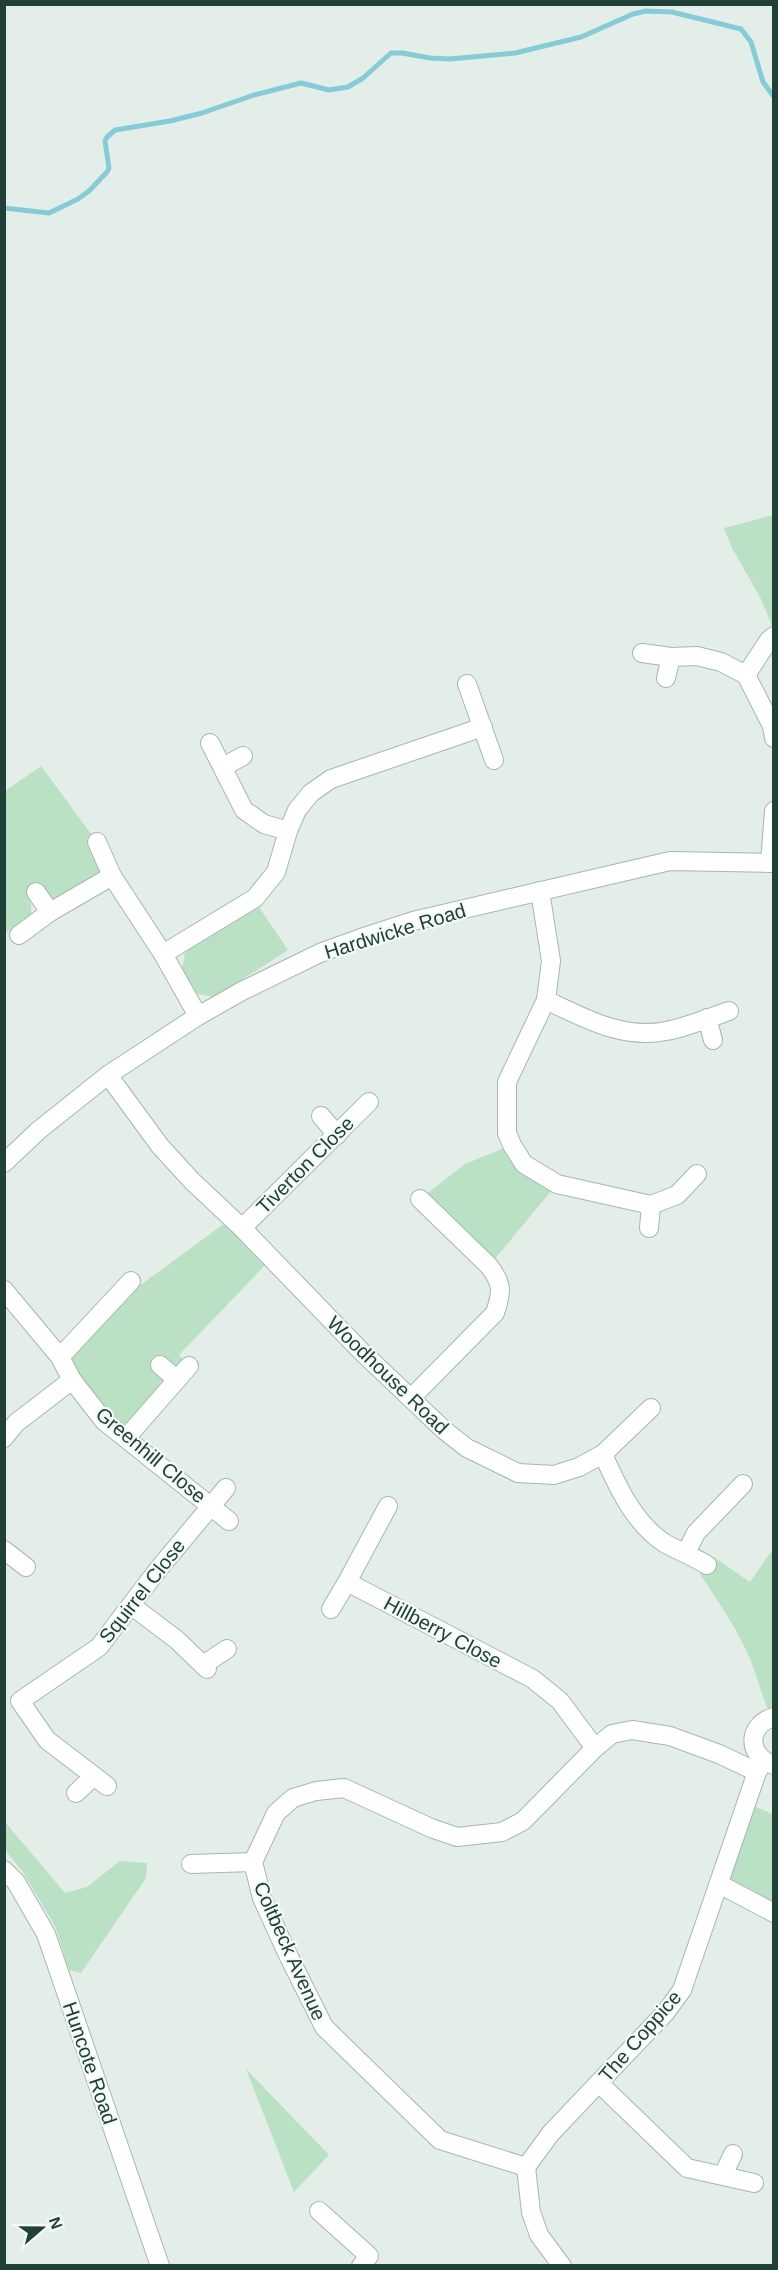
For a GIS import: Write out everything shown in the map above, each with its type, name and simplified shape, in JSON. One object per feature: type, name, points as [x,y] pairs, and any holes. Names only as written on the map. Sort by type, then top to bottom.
[{"type":"street","points":[[746,675],[774,636]]},
{"type":"street","points":[[642,653],[671,657],[697,656],[721,662],[746,675],[772,726],[774,738]]},
{"type":"street","points":[[666,678],[671,657]]},
{"type":"street","points":[[467,684],[494,760]]},
{"type":"street","points":[[163,954],[255,898],[276,872],[297,810],[312,792],[331,779],[483,727]]},
{"type":"street","points":[[210,743],[244,810],[264,824],[288,831]]},
{"type":"street","points":[[223,768],[243,756]]},
{"type":"street","points":[[772,863],[774,811]]},
{"type":"street","points":[[97,842],[112,876],[163,954],[198,1016]]},
{"type":"street","name":"Hardwicke Road","points":[[4,1163],[39,1130],[108,1075],[198,1016],[310,958],[367,936],[455,911],[670,861],[772,863]]},
{"type":"street","points":[[19,935],[50,912],[112,876]]},
{"type":"street","points":[[540,891],[551,960],[546,1000],[507,1082],[507,1133],[512,1146],[524,1164],[557,1184],[651,1204],[677,1195],[697,1174]]},
{"type":"street","points":[[36,892],[50,912]]},
{"type":"street","points":[[546,1000],[606,1028],[628,1032],[666,1032],[729,1011]]},
{"type":"street","points":[[707,1018],[713,1040]]},
{"type":"street","name":"Woodhouse Road","points":[[108,1075],[160,1146],[192,1180],[242,1228],[361,1351],[444,1430],[467,1448],[518,1473],[554,1475],[579,1467],[603,1454],[651,1408]]},
{"type":"street","name":"Tiverton Close","points":[[242,1228],[369,1102]]},
{"type":"street","points":[[321,1116],[337,1134]]},
{"type":"street","points":[[411,1398],[495,1313],[501,1294],[498,1278],[489,1266],[420,1199]]},
{"type":"street","points":[[649,1228],[651,1204]]},
{"type":"street","points":[[60,1357],[131,1281]]},
{"type":"street","name":"Greenhill Close","points":[[4,1290],[60,1357],[72,1380],[104,1420],[229,1521]]},
{"type":"street","points":[[126,1438],[183,1373],[160,1365]]},
{"type":"street","points":[[4,1438],[16,1423],[72,1380]]},
{"type":"street","points":[[603,1454],[617,1485],[646,1528],[666,1544],[686,1552],[707,1566]]},
{"type":"street","points":[[686,1552],[696,1533],[743,1484]]},
{"type":"street","name":"Squirrel Close","points":[[76,1793],[100,1781],[47,1740],[12,1704],[99,1647],[156,1572],[226,1488]]},
{"type":"street","points":[[331,1609],[388,1506]]},
{"type":"street","points":[[4,1550],[26,1567]]},
{"type":"street","name":"Hillberry Close","points":[[347,1582],[533,1679],[560,1701],[595,1748]]},
{"type":"street","points":[[132,1606],[177,1640],[205,1667],[227,1649]]},
{"type":"street","points":[[765,1766],[754,1749],[753,1735],[764,1720],[774,1717]]},
{"type":"street","name":"Coltbeck Avenue","points":[[526,2167],[440,2140],[324,2027],[262,1898],[253,1862],[276,1813],[293,1798],[316,1791],[344,1788],[457,1837],[502,1832],[523,1821],[595,1748],[612,1734],[632,1730],[670,1736],[719,1754],[765,1766]]},
{"type":"street","name":"The Coppice","points":[[526,2167],[551,2133],[666,2012],[682,1990],[719,1884],[765,1766]]},
{"type":"street","points":[[191,1864],[253,1862]]},
{"type":"street","name":"Huncote Road","points":[[4,1870],[16,1882],[46,1934],[160,2265]]},
{"type":"street","points":[[719,1884],[774,1913]]},
{"type":"street","points":[[600,2084],[687,2168],[754,2183]]},
{"type":"street","points":[[723,2175],[733,2154]]},
{"type":"street","points":[[526,2167],[531,2212],[539,2235],[562,2265]]},
{"type":"street","points":[[319,2211],[369,2256],[361,2265]]},
{"type":"green space","points":[[773,515],[773,628],[760,597],[732,548],[724,528]]},
{"type":"green space","points":[[41,766],[97,842],[112,876],[50,912],[30,897],[32,916],[5,933],[5,791]]},
{"type":"green space","points":[[259,907],[288,950],[215,997],[197,994],[182,969],[185,953],[204,937]]},
{"type":"green space","points":[[512,1145],[557,1184],[489,1266],[420,1199],[465,1164]]},
{"type":"green space","points":[[232,1218],[271,1259],[179,1355],[189,1366],[126,1438],[60,1357],[131,1281],[139,1286]]},
{"type":"green space","points":[[773,1549],[772,1718],[741,1640],[700,1574],[714,1557],[750,1582]]},
{"type":"green space","points":[[746,1803],[773,1814],[773,1913],[719,1884]]},
{"type":"green space","points":[[5,1822],[65,1893],[87,1887],[120,1861],[147,1863],[146,1878],[81,1973],[69,1970],[55,1926],[23,1872],[5,1850]]},
{"type":"green space","points":[[246,2069],[329,2155],[294,2192]]},
{"type":"waterway","points":[[4,208],[49,213],[78,199],[107,172],[109,168],[105,141],[115,130],[202,113],[254,95],[301,83],[329,90],[348,87],[363,78],[391,53],[450,59],[515,53],[581,37],[633,14],[646,11],[672,12],[741,29],[751,42],[763,82],[774,97]]}]
